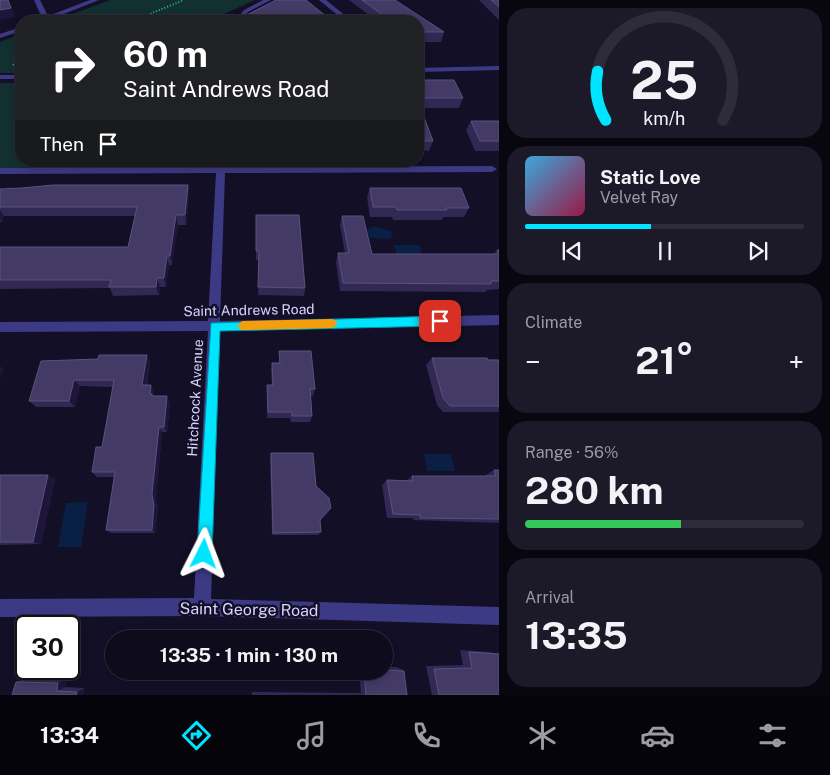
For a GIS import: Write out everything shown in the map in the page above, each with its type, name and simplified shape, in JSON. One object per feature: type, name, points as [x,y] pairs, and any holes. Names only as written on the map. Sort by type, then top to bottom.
[{"type":"street","points":[[37,0],[42,15]]},
{"type":"street","points":[[56,15],[96,0]]},
{"type":"street","points":[[243,15],[246,11],[268,0]]},
{"type":"street","points":[[322,0],[341,15]]},
{"type":"street","points":[[0,36],[15,30]]},
{"type":"street","points":[[424,70],[499,68]]},
{"type":"street","points":[[0,77],[15,77]]},
{"type":"street","points":[[0,172],[184,167]]},
{"type":"street","name":"Hitchcock Avenue","points":[[202,607],[221,167]]},
{"type":"street","points":[[311,167],[492,169]]},
{"type":"street","name":"Saint Andrews Road","points":[[0,327],[215,326],[499,320]]},
{"type":"street","name":"Saint George Road","points":[[0,608],[202,607],[499,616]]},
{"type":"path","points":[[149,15],[184,0]]},
{"type":"green space","points":[[110,0],[255,0],[222,15],[70,15]]},
{"type":"green space","points":[[15,36],[15,73],[0,73],[0,42]]},
{"type":"green space","points":[[0,83],[15,83],[15,167],[197,167],[0,168]]},
{"type":"water","points":[[374,226],[391,231],[393,236],[389,239],[371,238],[367,234],[368,229]]},
{"type":"water","points":[[394,245],[419,245],[423,256],[397,256]]},
{"type":"water","points":[[424,454],[451,454],[455,471],[427,471]]},
{"type":"water","points":[[88,502],[81,547],[58,547],[66,503]]},
{"type":"building","points":[[0,0],[8,0],[11,8],[0,10]]},
{"type":"building","points":[[276,0],[306,0],[325,15],[247,15]]},
{"type":"building","points":[[362,0],[395,0],[418,15],[383,15]]},
{"type":"building","points":[[491,0],[499,0],[499,7]]},
{"type":"building","points":[[424,19],[444,32],[424,32]]},
{"type":"building","points":[[424,80],[454,80],[463,98],[424,98]]},
{"type":"building","points":[[424,117],[433,141],[424,141]]},
{"type":"building","points":[[471,121],[499,121],[499,141],[480,141]]},
{"type":"building","points":[[53,185],[188,185],[185,215],[176,215],[170,256],[167,256],[164,278],[157,278],[156,287],[109,287],[111,280],[0,280],[0,247],[128,247],[137,207],[0,207],[0,189]]},
{"type":"building","points":[[370,188],[461,188],[469,208],[397,210],[396,207],[373,207]]},
{"type":"building","points":[[256,215],[299,215],[305,288],[258,287],[259,251],[256,251]]},
{"type":"building","points":[[342,216],[363,216],[372,254],[499,254],[499,281],[491,281],[491,284],[343,283],[338,253],[349,253]]},
{"type":"building","points":[[279,351],[311,351],[315,389],[310,389],[312,416],[292,416],[292,412],[268,412],[267,385],[273,385],[272,363],[280,363]]},
{"type":"building","points":[[99,355],[147,355],[142,385],[151,385],[150,394],[152,396],[167,396],[164,427],[159,427],[152,494],[154,505],[152,530],[106,530],[115,472],[92,472],[96,447],[102,447],[114,380],[74,380],[69,401],[29,401],[41,361],[98,359]]},
{"type":"building","points":[[432,358],[487,358],[488,360],[499,360],[499,406],[450,406],[443,398]]},
{"type":"building","points":[[271,453],[313,453],[316,486],[329,498],[331,508],[320,520],[321,532],[273,533]]},
{"type":"building","points":[[494,470],[499,470],[499,519],[420,518],[420,515],[393,514],[387,480],[413,481],[412,476],[496,476]]},
{"type":"building","points":[[0,475],[48,475],[33,542],[0,542]]},
{"type":"building","points":[[469,652],[499,654],[499,695],[439,695],[434,669],[472,668]]},
{"type":"building","points":[[393,670],[404,671],[407,695],[366,695],[365,680],[393,680]]},
{"type":"building","points":[[16,682],[58,683],[57,691],[77,692],[76,695],[12,695]]},
{"type":"slow traffic","points":[[242,326],[333,323]]},
{"type":"route","points":[[204,554],[215,326],[440,321]]}]
